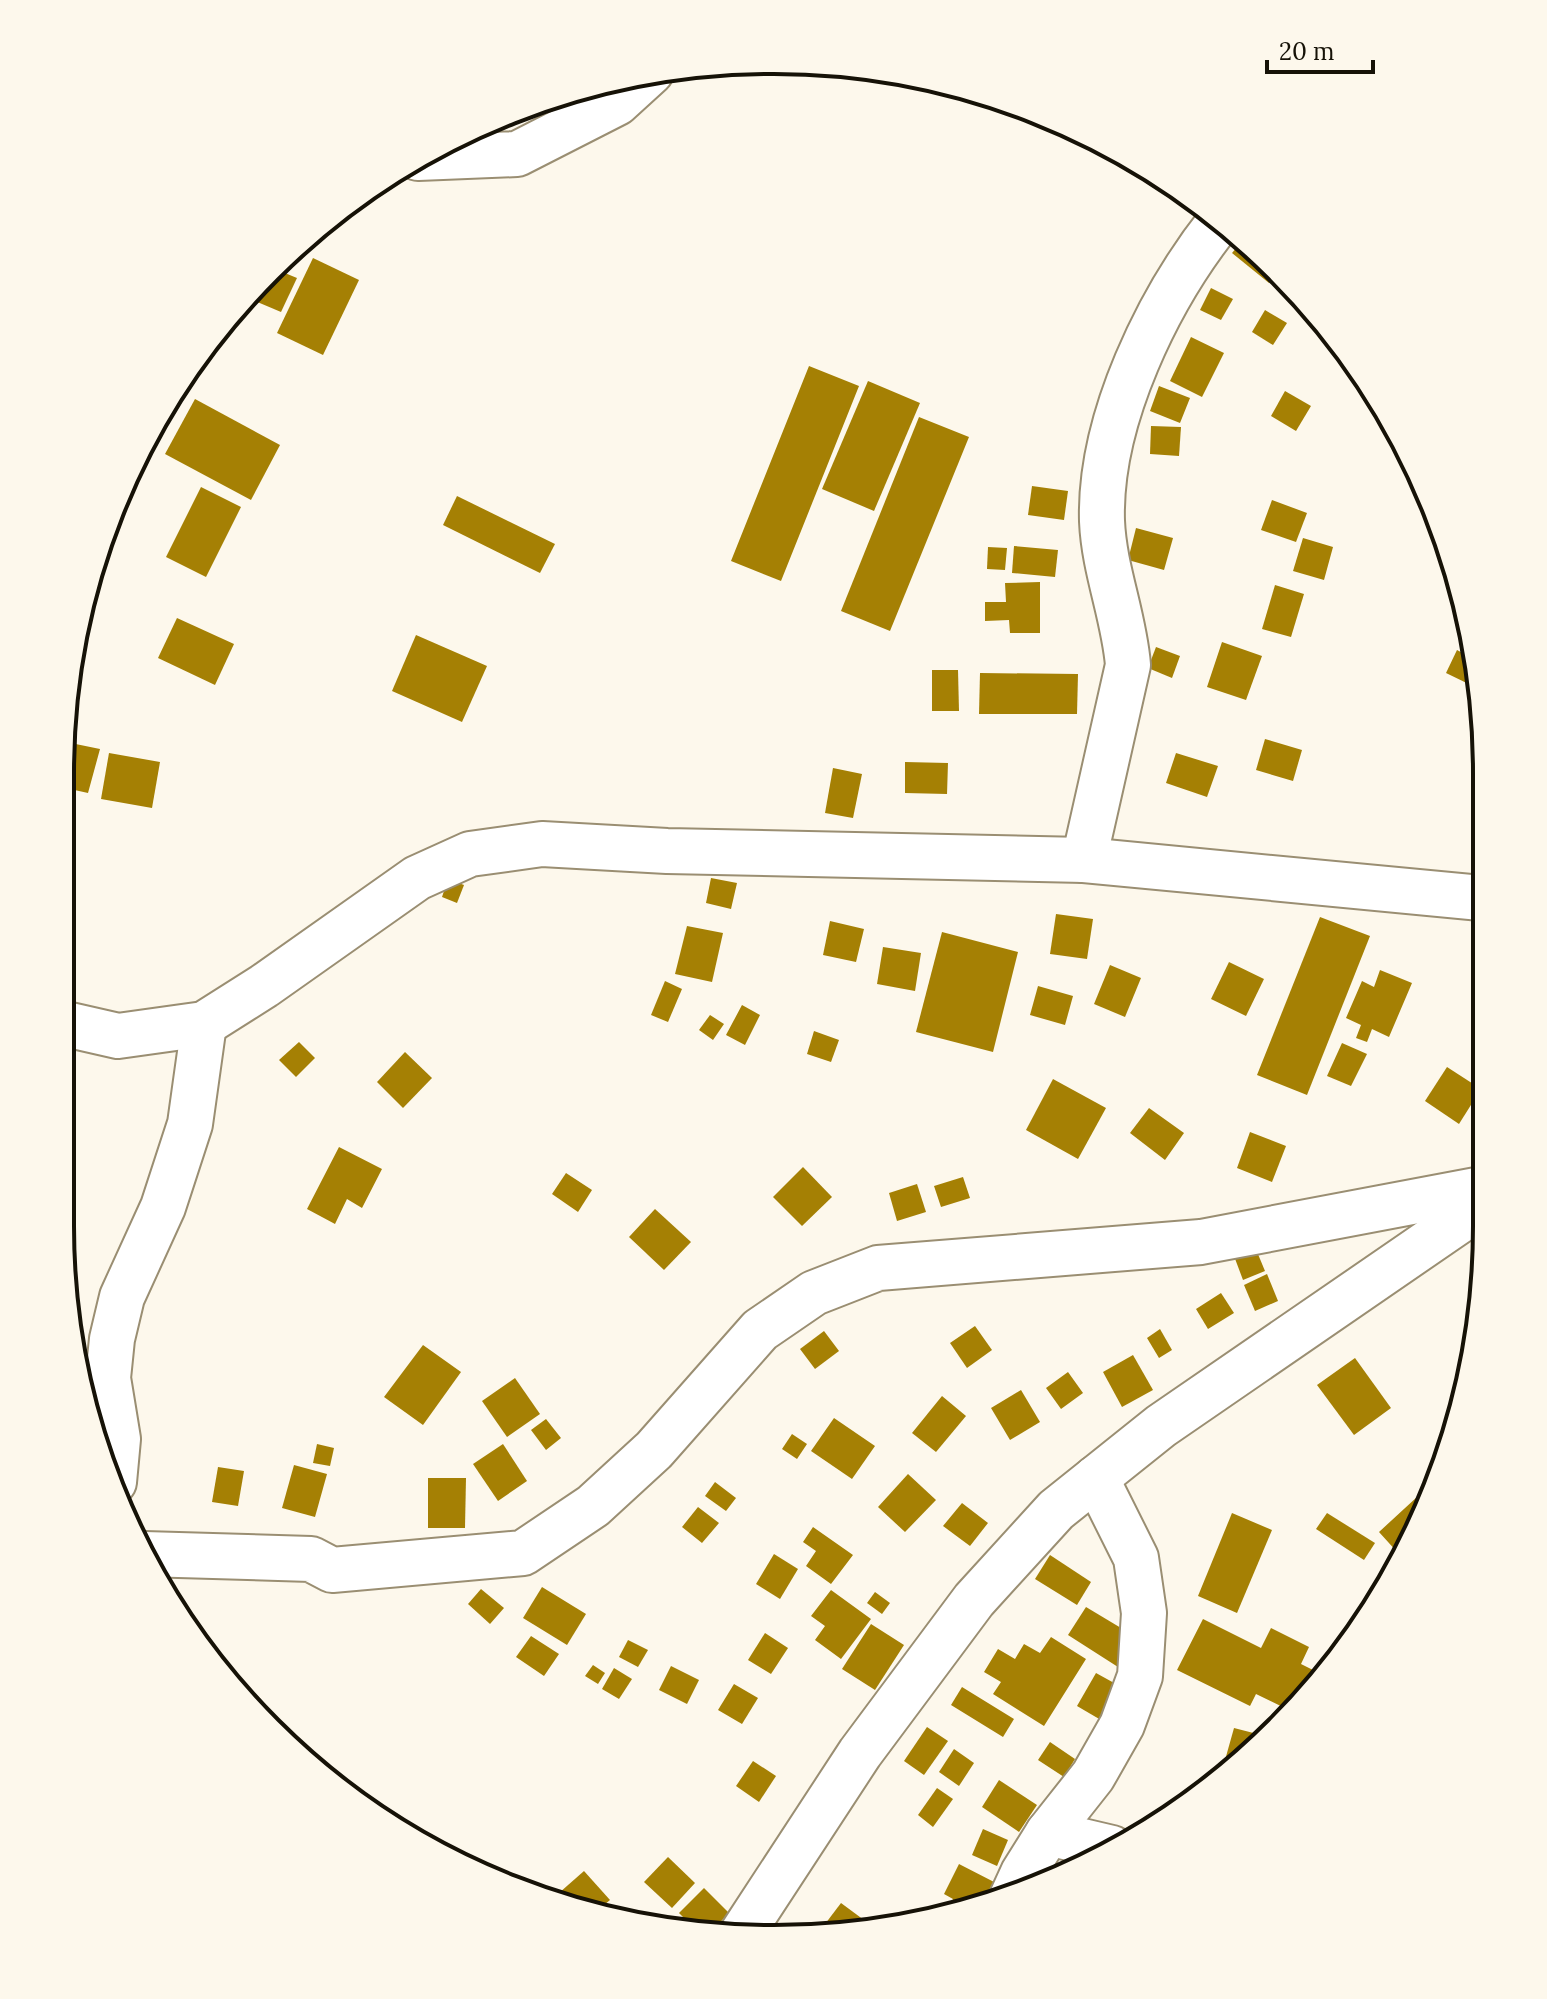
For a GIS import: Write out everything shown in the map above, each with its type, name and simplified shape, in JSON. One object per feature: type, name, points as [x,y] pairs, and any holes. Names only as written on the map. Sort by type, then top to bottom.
[{"type":"street","points":[[444,157],[517,154],[617,103],[634,88]]},
{"type":"street","points":[[1084,860],[1128,665],[1108,568],[1102,520],[1111,438],[1121,398],[1163,310],[1199,247],[1213,230]]},
{"type":"street","points":[[74,1026],[118,1036],[204,1024],[264,986],[417,878],[470,854],[542,844],[667,851],[1084,860],[1473,897]]},
{"type":"street","points":[[116,1463],[118,1439],[108,1378],[112,1339],[122,1297],[163,1207],[186,1138],[204,1024]]},
{"type":"street","points":[[157,1554],[311,1559],[332,1570],[523,1553],[593,1506],[654,1450],[760,1330],[814,1293],[878,1268],[1201,1242],[1473,1191]]},
{"type":"street","points":[[748,1924],[860,1753],[974,1600],[1056,1510],[1161,1426],[1473,1212]]},
{"type":"street","points":[[1022,1879],[1048,1833],[1093,1776],[1122,1725],[1140,1676],[1144,1613],[1136,1558],[1096,1478]]},
{"type":"street","points":[[1048,1833],[1098,1845]]},
{"type":"building","points":[[1236,249],[1270,281],[1269,283],[1232,253]]},
{"type":"building","points":[[313,258],[359,280],[323,355],[277,333]]},
{"type":"building","points":[[285,273],[297,278],[281,312],[257,302]]},
{"type":"building","points":[[1211,288],[1233,299],[1221,320],[1200,310]]},
{"type":"building","points":[[1265,310],[1287,323],[1273,345],[1252,332]]},
{"type":"building","points":[[1191,337],[1224,353],[1202,397],[1170,381]]},
{"type":"building","points":[[809,366],[859,386],[781,581],[731,561]]},
{"type":"building","points":[[868,381],[920,403],[874,511],[822,489]]},
{"type":"building","points":[[1159,386],[1190,398],[1180,423],[1150,411]]},
{"type":"building","points":[[1285,391],[1311,406],[1296,431],[1271,416]]},
{"type":"building","points":[[195,399],[280,445],[251,500],[165,454]]},
{"type":"building","points":[[919,417],[969,437],[890,631],[841,611]]},
{"type":"building","points":[[1151,426],[1181,427],[1179,456],[1150,454]]},
{"type":"building","points":[[1032,486],[1068,491],[1064,520],[1028,515]]},
{"type":"building","points":[[201,487],[241,507],[206,577],[166,557]]},
{"type":"building","points":[[457,496],[555,544],[540,573],[443,525]]},
{"type":"building","points":[[1272,500],[1307,513],[1296,542],[1261,530]]},
{"type":"building","points":[[1136,528],[1173,538],[1164,570],[1128,560]]},
{"type":"building","points":[[1303,538],[1333,547],[1324,580],[1293,571]]},
{"type":"building","points":[[1014,546],[1058,550],[1055,577],[1012,573]]},
{"type":"building","points":[[988,547],[1007,548],[1005,570],[987,569]]},
{"type":"building","points":[[1040,582],[1040,633],[1010,633],[1009,620],[985,621],[985,602],[1006,602],[1005,583]]},
{"type":"building","points":[[1275,585],[1304,594],[1291,637],[1262,629]]},
{"type":"building","points":[[177,618],[234,644],[215,685],[158,658]]},
{"type":"building","points":[[416,635],[487,666],[462,722],[392,691]]},
{"type":"building","points":[[1222,642],[1262,656],[1246,700],[1207,687]]},
{"type":"building","points":[[1156,647],[1180,656],[1172,678],[1148,668]]},
{"type":"building","points":[[1457,650],[1462,653],[1467,683],[1446,673]]},
{"type":"building","points":[[932,670],[958,670],[959,711],[932,711]]},
{"type":"building","points":[[980,673],[1078,674],[1077,714],[979,714]]},
{"type":"building","points":[[1265,739],[1302,750],[1293,781],[1256,770]]},
{"type":"building","points":[[75,744],[100,749],[88,793],[74,790]]},
{"type":"building","points":[[109,753],[160,762],[152,808],[101,799]]},
{"type":"building","points":[[1176,753],[1218,766],[1207,797],[1166,783]]},
{"type":"building","points":[[905,762],[948,763],[947,794],[905,793]]},
{"type":"building","points":[[833,768],[862,774],[853,818],[825,813]]},
{"type":"building","points":[[711,878],[737,883],[731,909],[706,903]]},
{"type":"building","points":[[448,879],[464,885],[457,903],[442,897]]},
{"type":"building","points":[[1056,914],[1093,919],[1087,959],[1050,954]]},
{"type":"building","points":[[1320,917],[1370,936],[1307,1095],[1257,1075]]},
{"type":"building","points":[[830,921],[864,929],[856,962],[823,955]]},
{"type":"building","points":[[687,926],[723,933],[712,982],[675,974]]},
{"type":"building","points":[[942,932],[1018,952],[993,1052],[916,1032]]},
{"type":"building","points":[[883,947],[921,953],[915,991],[877,984]]},
{"type":"building","points":[[1229,962],[1264,979],[1246,1016],[1211,999]]},
{"type":"building","points":[[1110,965],[1141,978],[1125,1017],[1094,1004]]},
{"type":"building","points":[[1380,970],[1412,983],[1389,1037],[1372,1029],[1367,1042],[1356,1038],[1361,1025],[1346,1018],[1362,981],[1374,987]]},
{"type":"building","points":[[665,981],[682,989],[668,1022],[651,1015]]},
{"type":"building","points":[[1038,986],[1073,996],[1065,1025],[1030,1015]]},
{"type":"building","points":[[742,1005],[760,1015],[745,1045],[726,1035]]},
{"type":"building","points":[[710,1015],[724,1024],[713,1040],[699,1030]]},
{"type":"building","points":[[814,1031],[839,1040],[831,1062],[807,1054]]},
{"type":"building","points":[[299,1042],[315,1058],[296,1077],[279,1060]]},
{"type":"building","points":[[1342,1043],[1367,1054],[1351,1086],[1327,1076]]},
{"type":"building","points":[[405,1052],[432,1078],[403,1108],[377,1082]]},
{"type":"building","points":[[1447,1067],[1473,1084],[1473,1102],[1459,1124],[1425,1101]]},
{"type":"building","points":[[1053,1079],[1106,1108],[1078,1159],[1026,1130]]},
{"type":"building","points":[[1149,1108],[1184,1133],[1165,1160],[1130,1133]]},
{"type":"building","points":[[1250,1132],[1286,1146],[1272,1182],[1237,1168]]},
{"type":"building","points":[[339,1147],[382,1169],[362,1208],[347,1199],[335,1224],[307,1209]]},
{"type":"building","points":[[803,1167],[832,1197],[802,1226],[773,1197]]},
{"type":"building","points":[[566,1173],[592,1190],[578,1212],[552,1194]]},
{"type":"building","points":[[963,1177],[970,1198],[941,1207],[934,1186]]},
{"type":"building","points":[[917,1184],[926,1212],[897,1221],[889,1193]]},
{"type":"building","points":[[655,1209],[691,1242],[664,1270],[629,1237]]},
{"type":"building","points":[[1255,1247],[1265,1271],[1243,1280],[1234,1256]]},
{"type":"building","points":[[1267,1274],[1278,1301],[1255,1311],[1244,1285]]},
{"type":"building","points":[[1221,1293],[1234,1313],[1208,1329],[1196,1309]]},
{"type":"building","points":[[975,1326],[992,1350],[967,1368],[950,1343]]},
{"type":"building","points":[[1160,1329],[1172,1350],[1159,1358],[1147,1338]]},
{"type":"building","points":[[824,1331],[839,1351],[815,1369],[800,1349]]},
{"type":"building","points":[[423,1345],[461,1372],[423,1425],[384,1397]]},
{"type":"building","points":[[1133,1355],[1153,1390],[1122,1407],[1103,1372]]},
{"type":"building","points":[[1355,1358],[1391,1408],[1354,1435],[1317,1385]]},
{"type":"building","points":[[1068,1372],[1083,1393],[1061,1409],[1046,1388]]},
{"type":"building","points":[[515,1378],[540,1414],[507,1437],[482,1401]]},
{"type":"building","points":[[1021,1390],[1040,1422],[1010,1440],[991,1408]]},
{"type":"building","points":[[942,1396],[966,1416],[936,1452],[912,1433]]},
{"type":"building","points":[[834,1418],[875,1446],[852,1479],[811,1451]]},
{"type":"building","points":[[546,1419],[561,1438],[546,1450],[531,1430]]},
{"type":"building","points":[[792,1434],[807,1444],[797,1459],[782,1449]]},
{"type":"building","points":[[317,1444],[334,1448],[330,1466],[313,1463]]},
{"type":"building","points":[[503,1444],[527,1481],[498,1501],[473,1464]]},
{"type":"building","points":[[294,1465],[327,1474],[315,1517],[282,1508]]},
{"type":"building","points":[[218,1467],[244,1471],[238,1506],[212,1502]]},
{"type":"building","points":[[908,1474],[936,1500],[905,1532],[878,1507]]},
{"type":"building","points":[[428,1478],[466,1478],[465,1528],[428,1528]]},
{"type":"building","points":[[715,1482],[736,1498],[726,1511],[705,1496]]},
{"type":"building","points":[[1417,1497],[1394,1548],[1379,1532]]},
{"type":"building","points":[[962,1503],[988,1523],[970,1546],[943,1526]]},
{"type":"building","points":[[698,1507],[719,1523],[702,1543],[682,1527]]},
{"type":"building","points":[[1232,1513],[1272,1530],[1237,1613],[1198,1596]]},
{"type":"building","points":[[1327,1513],[1375,1543],[1364,1560],[1316,1529]]},
{"type":"building","points":[[813,1527],[853,1555],[831,1584],[806,1566],[816,1551],[803,1542]]},
{"type":"building","points":[[774,1554],[798,1569],[780,1599],[756,1584]]},
{"type":"building","points":[[1050,1555],[1091,1582],[1077,1605],[1035,1579]]},
{"type":"building","points":[[542,1587],[586,1614],[567,1645],[523,1618]]},
{"type":"building","points":[[481,1589],[504,1608],[490,1624],[468,1604]]},
{"type":"building","points":[[831,1590],[871,1619],[841,1659],[815,1640],[825,1626],[811,1616]]},
{"type":"building","points":[[875,1592],[890,1603],[882,1614],[867,1603]]},
{"type":"building","points":[[1086,1607],[1136,1637],[1118,1667],[1068,1635]]},
{"type":"building","points":[[1203,1619],[1261,1648],[1271,1628],[1309,1647],[1301,1664],[1313,1670],[1281,1706],[1256,1694],[1250,1706],[1177,1670]]},
{"type":"building","points":[[871,1624],[904,1645],[875,1690],[842,1669]]},
{"type":"building","points":[[765,1633],[788,1648],[771,1674],[748,1660]]},
{"type":"building","points":[[531,1636],[559,1654],[544,1676],[516,1657]]},
{"type":"building","points":[[1051,1637],[1086,1659],[1044,1726],[993,1694],[1001,1682],[984,1672],[998,1649],[1015,1659],[1024,1644],[1040,1653]]},
{"type":"building","points":[[628,1640],[648,1650],[638,1667],[619,1657]]},
{"type":"building","points":[[593,1665],[605,1673],[598,1684],[585,1676]]},
{"type":"building","points":[[671,1666],[699,1680],[687,1704],[659,1690]]},
{"type":"building","points":[[614,1668],[632,1679],[619,1699],[602,1689]]},
{"type":"building","points":[[1096,1673],[1125,1689],[1106,1723],[1077,1706]]},
{"type":"building","points":[[734,1684],[758,1698],[742,1724],[718,1710]]},
{"type":"building","points":[[962,1687],[1014,1719],[1003,1737],[951,1705]]},
{"type":"building","points":[[927,1727],[948,1741],[924,1775],[904,1761]]},
{"type":"building","points":[[1234,1728],[1254,1733],[1235,1751],[1225,1759]]},
{"type":"building","points":[[1050,1742],[1075,1759],[1064,1777],[1038,1760]]},
{"type":"building","points":[[954,1749],[974,1763],[959,1786],[939,1772]]},
{"type":"building","points":[[753,1761],[776,1776],[759,1802],[736,1786]]},
{"type":"building","points":[[999,1780],[1037,1805],[1019,1832],[982,1807]]},
{"type":"building","points":[[937,1788],[953,1799],[933,1827],[918,1815]]},
{"type":"building","points":[[983,1829],[1008,1840],[997,1866],[972,1855]]},
{"type":"building","points":[[668,1857],[695,1883],[672,1908],[644,1882]]},
{"type":"building","points":[[959,1864],[996,1883],[993,1890],[951,1902],[953,1899],[944,1894]]},
{"type":"building","points":[[584,1871],[610,1900],[605,1904],[561,1892]]},
{"type":"building","points":[[704,1888],[729,1913],[719,1923],[685,1919],[679,1913]]},
{"type":"building","points":[[841,1903],[863,1919],[826,1923]]}]
